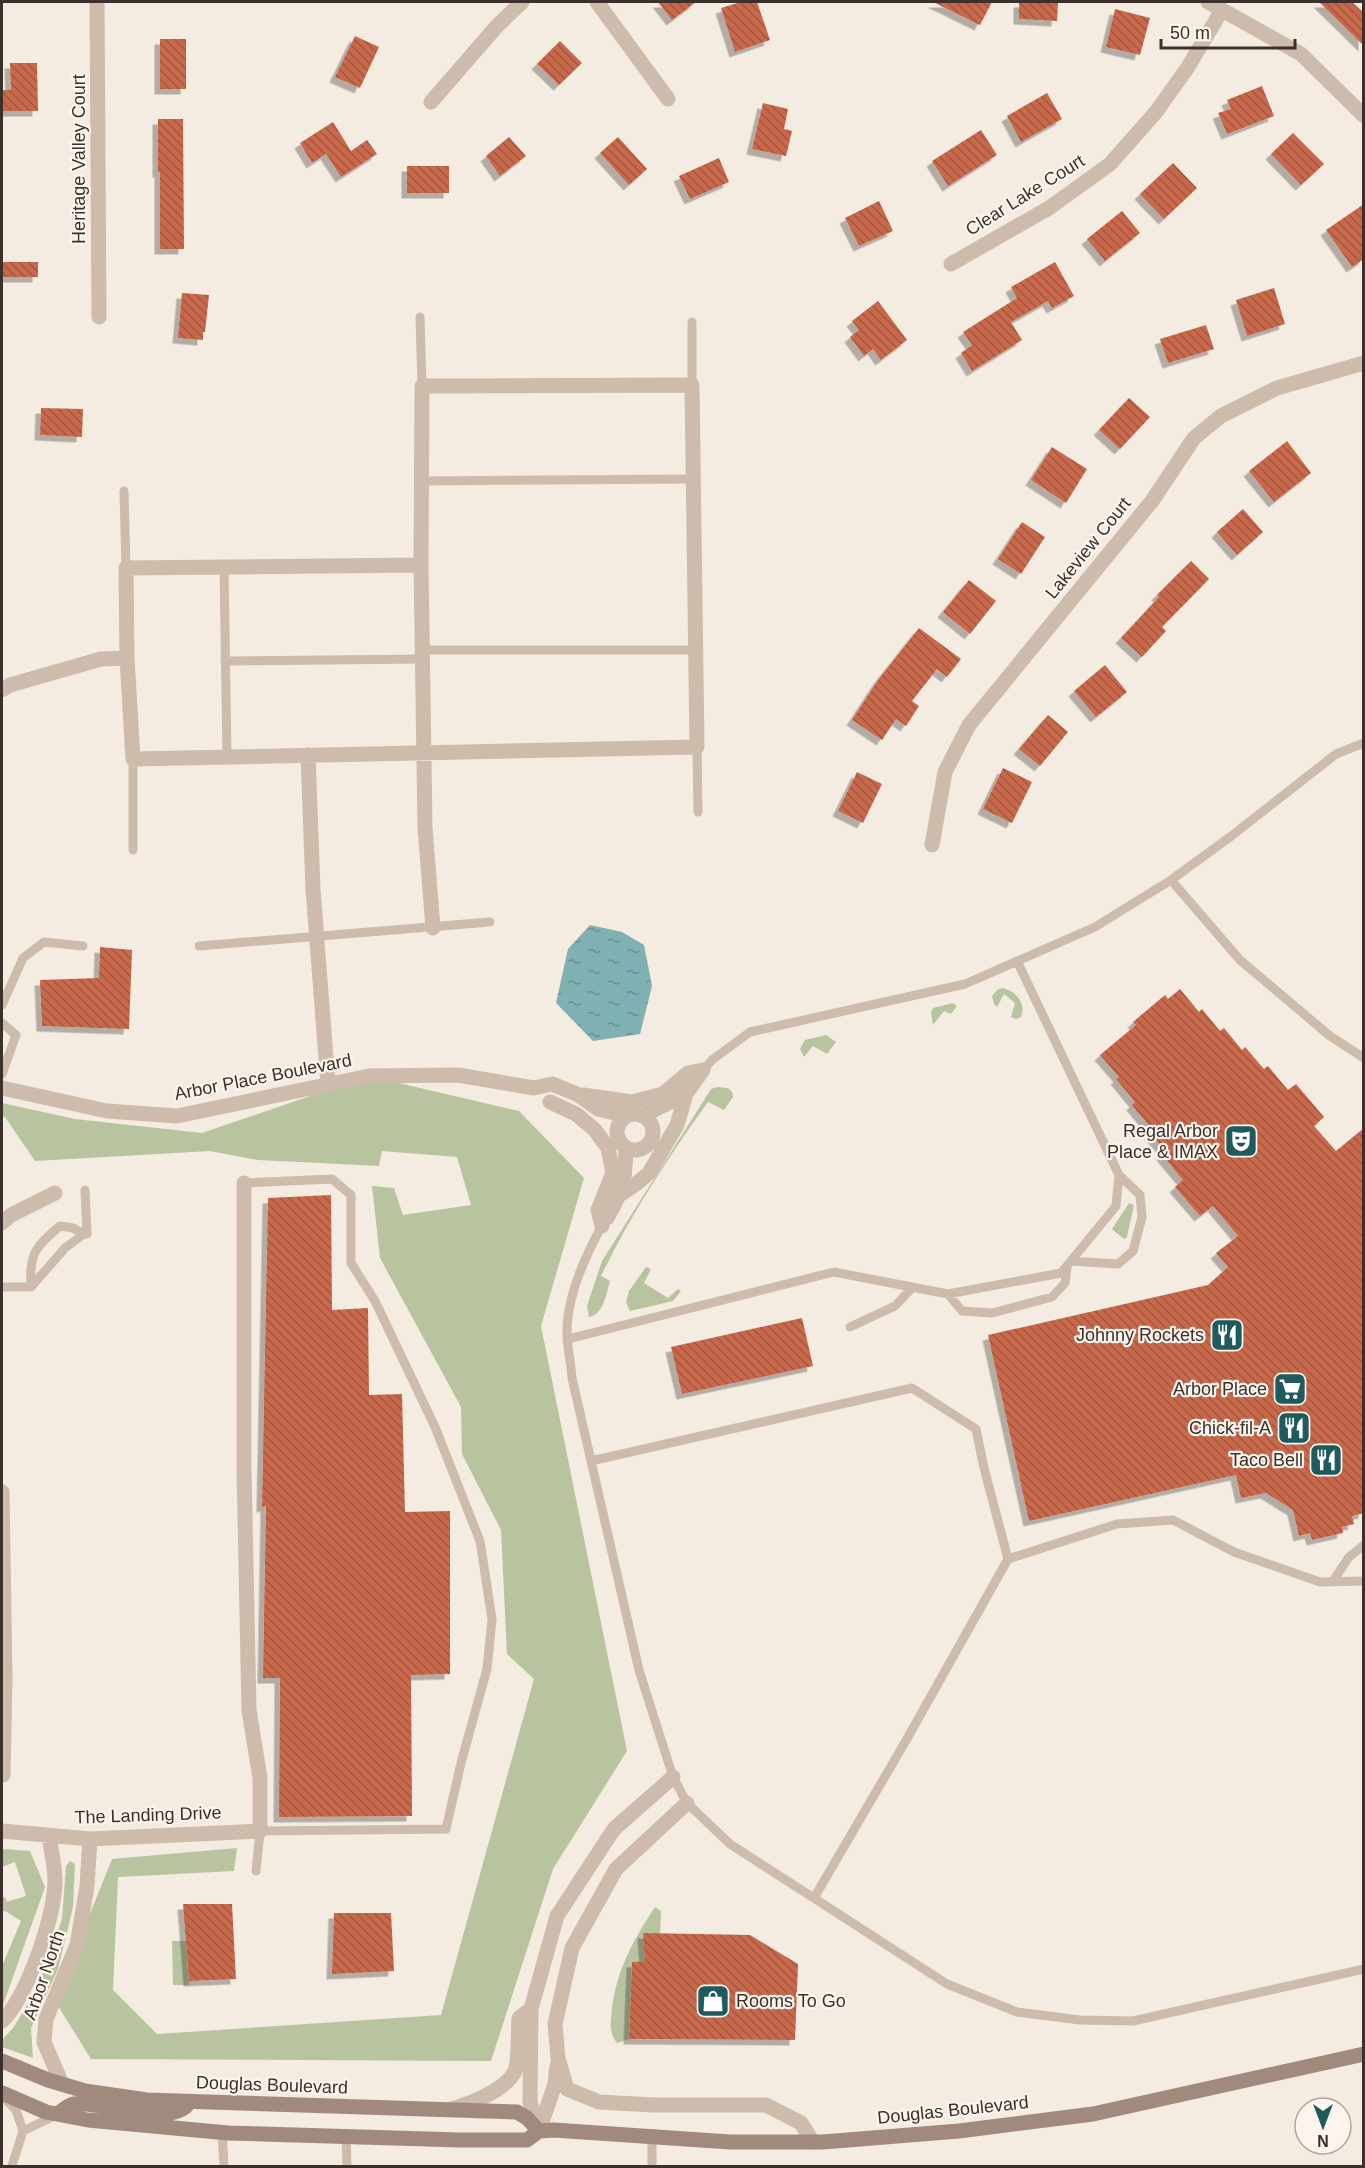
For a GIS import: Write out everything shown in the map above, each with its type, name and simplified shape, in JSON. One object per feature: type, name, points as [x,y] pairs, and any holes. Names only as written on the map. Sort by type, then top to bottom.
[{"type":"main road","name":"Douglas Boulevard","points":[[2,2094],[46,2112],[88,2120],[222,2132],[527,2140],[539,2131],[585,2131],[730,2142],[813,2142],[959,2131],[1093,2115],[1364,2054]]},
{"type":"main road","name":"Douglas Boulevard","points":[[2,2061],[85,2091],[147,2100],[517,2112],[527,2118],[539,2131]]},
{"type":"main road","points":[[58,2114],[71,2104],[139,2113],[163,2113],[185,2108],[189,2101]]},
{"type":"street","name":"Heritage Valley Court","points":[[97,2],[99,317]]},
{"type":"street","points":[[431,102],[497,26],[522,2]]},
{"type":"street","points":[[597,2],[668,99]]},
{"type":"street","points":[[1208,2],[1301,54],[1364,116]]},
{"type":"street","name":"Clear Lake Court","points":[[951,264],[1049,207],[1110,164],[1156,112],[1188,67],[1222,10]]},
{"type":"street","name":"Lakeview Court","points":[[932,845],[945,772],[969,725],[1152,501],[1194,438],[1221,416],[1277,388],[1364,363]]},
{"type":"street","points":[[421,565],[126,567],[127,658],[133,759],[308,755],[424,753],[697,747],[692,385],[422,386],[421,565],[422,655],[424,753],[425,827],[433,928]]},
{"type":"street","points":[[2,690],[10,685],[101,659],[127,658]]},
{"type":"street","points":[[308,755],[317,938],[328,1084]]},
{"type":"street","points":[[577,1094],[632,1102],[663,1094],[688,1073],[703,1071]]},
{"type":"street","points":[[621,1194],[649,1173],[677,1125],[686,1094],[703,1071]]},
{"type":"street","name":"Arbor Place Boulevard","points":[[2,1088],[107,1111],[177,1116],[369,1076],[458,1075],[534,1088],[552,1084],[577,1094],[598,1109],[626,1116],[634,1114],[642,1116]]},
{"type":"street","points":[[534,1088],[550,1102],[576,1114],[595,1130],[608,1148],[613,1173],[598,1210],[604,1222]]},
{"type":"street","points":[[626,1116],[618,1123],[616,1132],[619,1141],[626,1148],[643,1149],[650,1142],[653,1133],[650,1122],[642,1116],[686,1094]]},
{"type":"street","points":[[550,1102],[573,1105],[616,1132]]},
{"type":"street","points":[[653,1133],[677,1125]]},
{"type":"street","points":[[604,1222],[621,1194],[626,1148]]},
{"type":"street","points":[[643,1149],[649,1173]]},
{"type":"street","points":[[244,1183],[244,1469],[248,1698],[260,1778],[260,1831]]},
{"type":"street","points":[[2,1223],[11,1215],[55,1193]]},
{"type":"street","points":[[2,1492],[5,1678],[3,1775]]},
{"type":"street","points":[[539,2131],[530,2102],[531,2009],[557,1916],[614,1829],[673,1777]]},
{"type":"street","points":[[687,1803],[616,1869],[572,1948],[555,2024],[558,2058],[567,2089],[599,2102],[654,2105],[765,2105],[801,2123],[813,2142]]},
{"type":"street","name":"The Landing Drive","points":[[2,1832],[90,1839],[260,1831]]},
{"type":"street","name":"Arbor North","points":[[2,2021],[9,2014],[28,1979],[49,1920],[55,1882],[49,1836]]},
{"type":"street","name":"Arbor North","points":[[62,2084],[44,2042],[46,2019],[77,1945],[87,1886],[90,1839]]},
{"type":"street","points":[[447,2110],[478,2099],[500,2087],[515,2071],[519,2018],[531,2009]]},
{"type":"street","points":[[539,2131],[555,2084],[558,2058]]},
{"type":"lane","points":[[420,317],[422,386]]},
{"type":"lane","points":[[692,322],[692,385]]},
{"type":"lane","points":[[422,481],[693,479]]},
{"type":"lane","points":[[124,491],[126,567]]},
{"type":"lane","points":[[224,567],[227,757]]},
{"type":"lane","points":[[225,661],[695,650]]},
{"type":"lane","points":[[703,1071],[712,1060],[750,1032],[965,984],[1095,927],[1171,880],[1336,754],[1364,743]]},
{"type":"lane","points":[[697,747],[698,812]]},
{"type":"lane","points":[[133,759],[133,850]]},
{"type":"lane","points":[[1171,880],[1240,960],[1330,1036],[1364,1058]]},
{"type":"lane","points":[[199,946],[490,922]]},
{"type":"lane","points":[[2,1005],[23,958],[44,942],[83,946]]},
{"type":"lane","points":[[1017,961],[1119,1174],[1140,1195],[1142,1217],[1133,1251],[1118,1264],[1069,1263]]},
{"type":"lane","points":[[2,1023],[16,1035],[2,1074]]},
{"type":"lane","points":[[568,1339],[834,1272],[948,1294],[1061,1273],[1116,1206],[1119,1174]]},
{"type":"lane","points":[[244,1183],[332,1179],[351,1195],[351,1263],[375,1301],[435,1427],[480,1541],[492,1619],[487,1669],[461,1763],[447,1829],[260,1831],[256,1871]]},
{"type":"lane","points":[[85,1190],[87,1234]]},
{"type":"lane","points":[[604,1222],[593,1241],[572,1296],[568,1339],[572,1378],[639,1670],[673,1777],[687,1803],[730,1844],[947,1984],[1017,2012],[1080,2020],[1133,2021],[1364,1969]]},
{"type":"lane","points":[[2,1287],[31,1287],[65,1248],[84,1234],[73,1228],[60,1226],[43,1240],[32,1257],[31,1287]]},
{"type":"lane","points":[[948,1294],[962,1311],[992,1313],[1052,1297],[1065,1283],[1069,1263]]},
{"type":"lane","points":[[850,1327],[895,1306],[912,1288]]},
{"type":"lane","points":[[591,1461],[912,1388],[976,1429],[1008,1559]]},
{"type":"lane","points":[[814,1898],[1008,1559],[1117,1524],[1173,1520],[1234,1552],[1320,1582],[1364,1581]]},
{"type":"lane","points":[[1333,1581],[1349,1557],[1364,1545]]},
{"type":"lane","points":[[2,1901],[2,1907]]},
{"type":"lane","points":[[2,2094],[16,2110],[22,2131],[11,2166],[2,2163]]},
{"type":"lane","points":[[22,2131],[58,2114]]},
{"type":"lane","points":[[222,2132],[224,2166]]},
{"type":"lane","points":[[652,2136],[652,2166]]},
{"type":"lane","points":[[346,2137],[347,2166]]},
{"type":"green space","points":[[1002,988],[1019,998],[1022,1007],[1021,1017],[1016,1019],[1011,1017],[1015,1003],[1004,994],[997,1007],[994,1004],[992,996]]},
{"type":"green space","points":[[953,1003],[957,1006],[951,1014],[944,1011],[933,1025],[931,1012],[933,1008]]},
{"type":"green space","points":[[826,1035],[836,1042],[827,1054],[813,1046],[804,1057],[800,1049],[805,1040]]},
{"type":"green space","points":[[369,1076],[519,1111],[584,1178],[541,1326],[627,1751],[553,1869],[491,2061],[91,2059],[55,2001],[112,1859],[237,1848],[234,1871],[118,1877],[113,1990],[157,2034],[441,2015],[534,1679],[507,1654],[501,1530],[462,1454],[461,1407],[380,1258],[372,1186],[394,1188],[403,1215],[471,1205],[457,1157],[382,1151],[379,1166],[258,1160],[210,1151],[35,1161],[5,1117],[2,1117],[2,1103],[75,1119],[202,1133]]},
{"type":"green space","points":[[728,1088],[733,1097],[724,1110],[708,1102],[665,1165],[624,1231],[601,1276],[610,1281],[606,1297],[598,1312],[589,1317],[587,1306],[602,1261],[711,1089]]},
{"type":"green space","points":[[1129,1203],[1134,1205],[1127,1237],[1124,1239],[1112,1229]]},
{"type":"green space","points":[[646,1267],[651,1269],[644,1283],[668,1298],[678,1289],[681,1291],[673,1301],[630,1311],[626,1302],[629,1291]]},
{"type":"green space","points":[[2,1849],[30,1851],[45,1887],[2,2008],[2,1966],[21,1921],[2,1909],[3,1903],[26,1896],[15,1862],[2,1867]]},
{"type":"green space","points":[[70,1861],[75,1864],[73,1907],[58,1969],[31,2028],[33,2058],[2,2047],[2,2040],[13,2028],[37,1989],[62,1919],[66,1866]]},
{"type":"green space","points":[[655,1907],[661,1911],[660,1934],[645,1961],[632,1962],[629,2039],[617,2043],[611,2031],[614,1994],[622,1967],[633,1943]]},
{"type":"green space","points":[[172,1941],[186,1941],[189,1985],[173,1985]]},
{"type":"water","points":[[590,925],[622,932],[644,945],[652,986],[640,1034],[593,1041],[556,1003],[568,949]]},
{"type":"building","points":[[658,2],[696,2],[672,20]]},
{"type":"building","points":[[741,2],[757,2],[770,40],[735,52],[721,8]]},
{"type":"building","points":[[933,2],[992,2],[980,25]]},
{"type":"building","points":[[1019,2],[1058,2],[1057,21],[1019,19]]},
{"type":"building","points":[[1319,2],[1352,2],[1364,13],[1364,46]]},
{"type":"building","points":[[1115,9],[1150,18],[1140,55],[1106,47]]},
{"type":"building","points":[[355,36],[379,47],[360,88],[335,77]]},
{"type":"building","points":[[160,39],[186,39],[186,89],[160,89]]},
{"type":"building","points":[[560,41],[582,63],[559,85],[537,64]]},
{"type":"building","points":[[10,63],[37,63],[38,111],[2,111],[2,90],[11,90]]},
{"type":"building","points":[[1262,86],[1274,116],[1227,134],[1218,113],[1231,109],[1227,100]]},
{"type":"building","points":[[1047,93],[1062,119],[1021,142],[1007,116]]},
{"type":"building","points":[[763,103],[788,109],[784,129],[792,131],[786,156],[752,149]]},
{"type":"building","points":[[158,119],[183,119],[184,249],[160,249]]},
{"type":"building","points":[[333,122],[351,151],[367,140],[377,154],[341,177],[326,154],[312,163],[300,143]]},
{"type":"building","points":[[981,130],[997,155],[948,186],[932,161]]},
{"type":"building","points":[[1293,133],[1324,164],[1301,185],[1271,154]]},
{"type":"building","points":[[509,137],[526,156],[500,176],[486,156]]},
{"type":"building","points":[[618,137],[647,169],[629,185],[600,153]]},
{"type":"building","points":[[719,158],[729,182],[690,199],[679,176]]},
{"type":"building","points":[[1173,163],[1197,188],[1164,219],[1140,194]]},
{"type":"building","points":[[407,166],[449,166],[449,193],[407,193]]},
{"type":"building","points":[[879,201],[893,231],[859,246],[845,218]]},
{"type":"building","points":[[1364,204],[1364,259],[1352,267],[1326,230]]},
{"type":"building","points":[[1122,211],[1140,233],[1105,261],[1087,239]]},
{"type":"building","points":[[2,262],[38,262],[38,277],[2,277]]},
{"type":"building","points":[[1055,262],[1074,296],[1052,308],[1048,301],[1011,322],[1022,340],[972,371],[961,353],[972,345],[963,332],[1017,298],[1011,287]]},
{"type":"building","points":[[1274,288],[1285,324],[1247,336],[1236,300]]},
{"type":"building","points":[[182,293],[209,295],[203,340],[178,338]]},
{"type":"building","points":[[878,301],[907,340],[881,360],[873,349],[864,356],[850,337],[859,330],[852,321]]},
{"type":"building","points":[[1206,325],[1214,349],[1168,363],[1160,339]]},
{"type":"building","points":[[1129,398],[1150,417],[1120,449],[1099,430]]},
{"type":"building","points":[[41,408],[83,409],[82,437],[40,435]]},
{"type":"building","points":[[1287,441],[1311,473],[1274,502],[1249,471]]},
{"type":"building","points":[[1052,447],[1087,469],[1066,503],[1031,480]]},
{"type":"building","points":[[1243,509],[1263,532],[1237,555],[1217,532]]},
{"type":"building","points":[[1022,522],[1045,537],[1021,574],[998,559]]},
{"type":"building","points":[[1191,561],[1209,579],[1162,627],[1166,631],[1142,657],[1121,638],[1159,597],[1157,595]]},
{"type":"building","points":[[969,580],[996,601],[970,634],[943,612]]},
{"type":"building","points":[[919,628],[961,659],[947,677],[937,669],[912,701],[919,706],[906,726],[896,719],[882,740],[852,720],[878,680]]},
{"type":"building","points":[[1105,665],[1127,692],[1096,717],[1074,691]]},
{"type":"building","points":[[1048,715],[1068,732],[1040,766],[1019,749]]},
{"type":"building","points":[[1003,768],[1032,782],[1012,823],[983,809]]},
{"type":"building","points":[[857,772],[882,784],[863,823],[838,811]]},
{"type":"building","points":[[100,947],[132,950],[129,1029],[42,1026],[40,980],[99,978]]},
{"type":"building","points":[[1180,989],[1199,1012],[1202,1009],[1220,1031],[1224,1028],[1242,1050],[1245,1047],[1264,1069],[1268,1066],[1288,1090],[1296,1084],[1324,1117],[1314,1126],[1336,1151],[1364,1128],[1364,1513],[1352,1516],[1354,1524],[1342,1527],[1343,1533],[1312,1540],[1310,1533],[1299,1536],[1293,1510],[1266,1493],[1241,1498],[1236,1475],[1029,1521],[988,1335],[1208,1285],[1228,1267],[1216,1253],[1238,1236],[1213,1206],[1200,1216],[1175,1187],[1183,1180],[1162,1155],[1166,1152],[1147,1130],[1150,1127],[1132,1105],[1135,1102],[1116,1079],[1119,1077],[1100,1055],[1136,1025],[1133,1022],[1165,995],[1168,999]]},
{"type":"building","points":[[331,1195],[332,1310],[368,1308],[369,1395],[402,1394],[405,1512],[450,1511],[450,1674],[411,1675],[412,1816],[279,1817],[280,1678],[263,1678],[266,1506],[262,1507],[268,1198]]},
{"type":"building","points":[[802,1318],[813,1366],[682,1394],[671,1347]]},
{"type":"building","points":[[183,1904],[232,1904],[236,1979],[189,1981]]},
{"type":"building","points":[[334,1913],[391,1913],[394,1971],[332,1974]]},
{"type":"building","name":"Rooms To Go","points":[[643,1933],[750,1935],[798,1964],[795,2040],[629,2039],[632,1962],[645,1961]]},
{"type":"place","name":"Regal Arbor Place & IMAX","points":[[1241,1141]]},
{"type":"place","name":"Johnny Rockets","points":[[1227,1335]]},
{"type":"place","name":"Arbor Place","points":[[1290,1389]]},
{"type":"place","name":"Chick-fil-A","points":[[1294,1428]]},
{"type":"place","name":"Taco Bell","points":[[1326,1460]]},
{"type":"place","name":"Rooms To Go","points":[[713,2001]]}]
